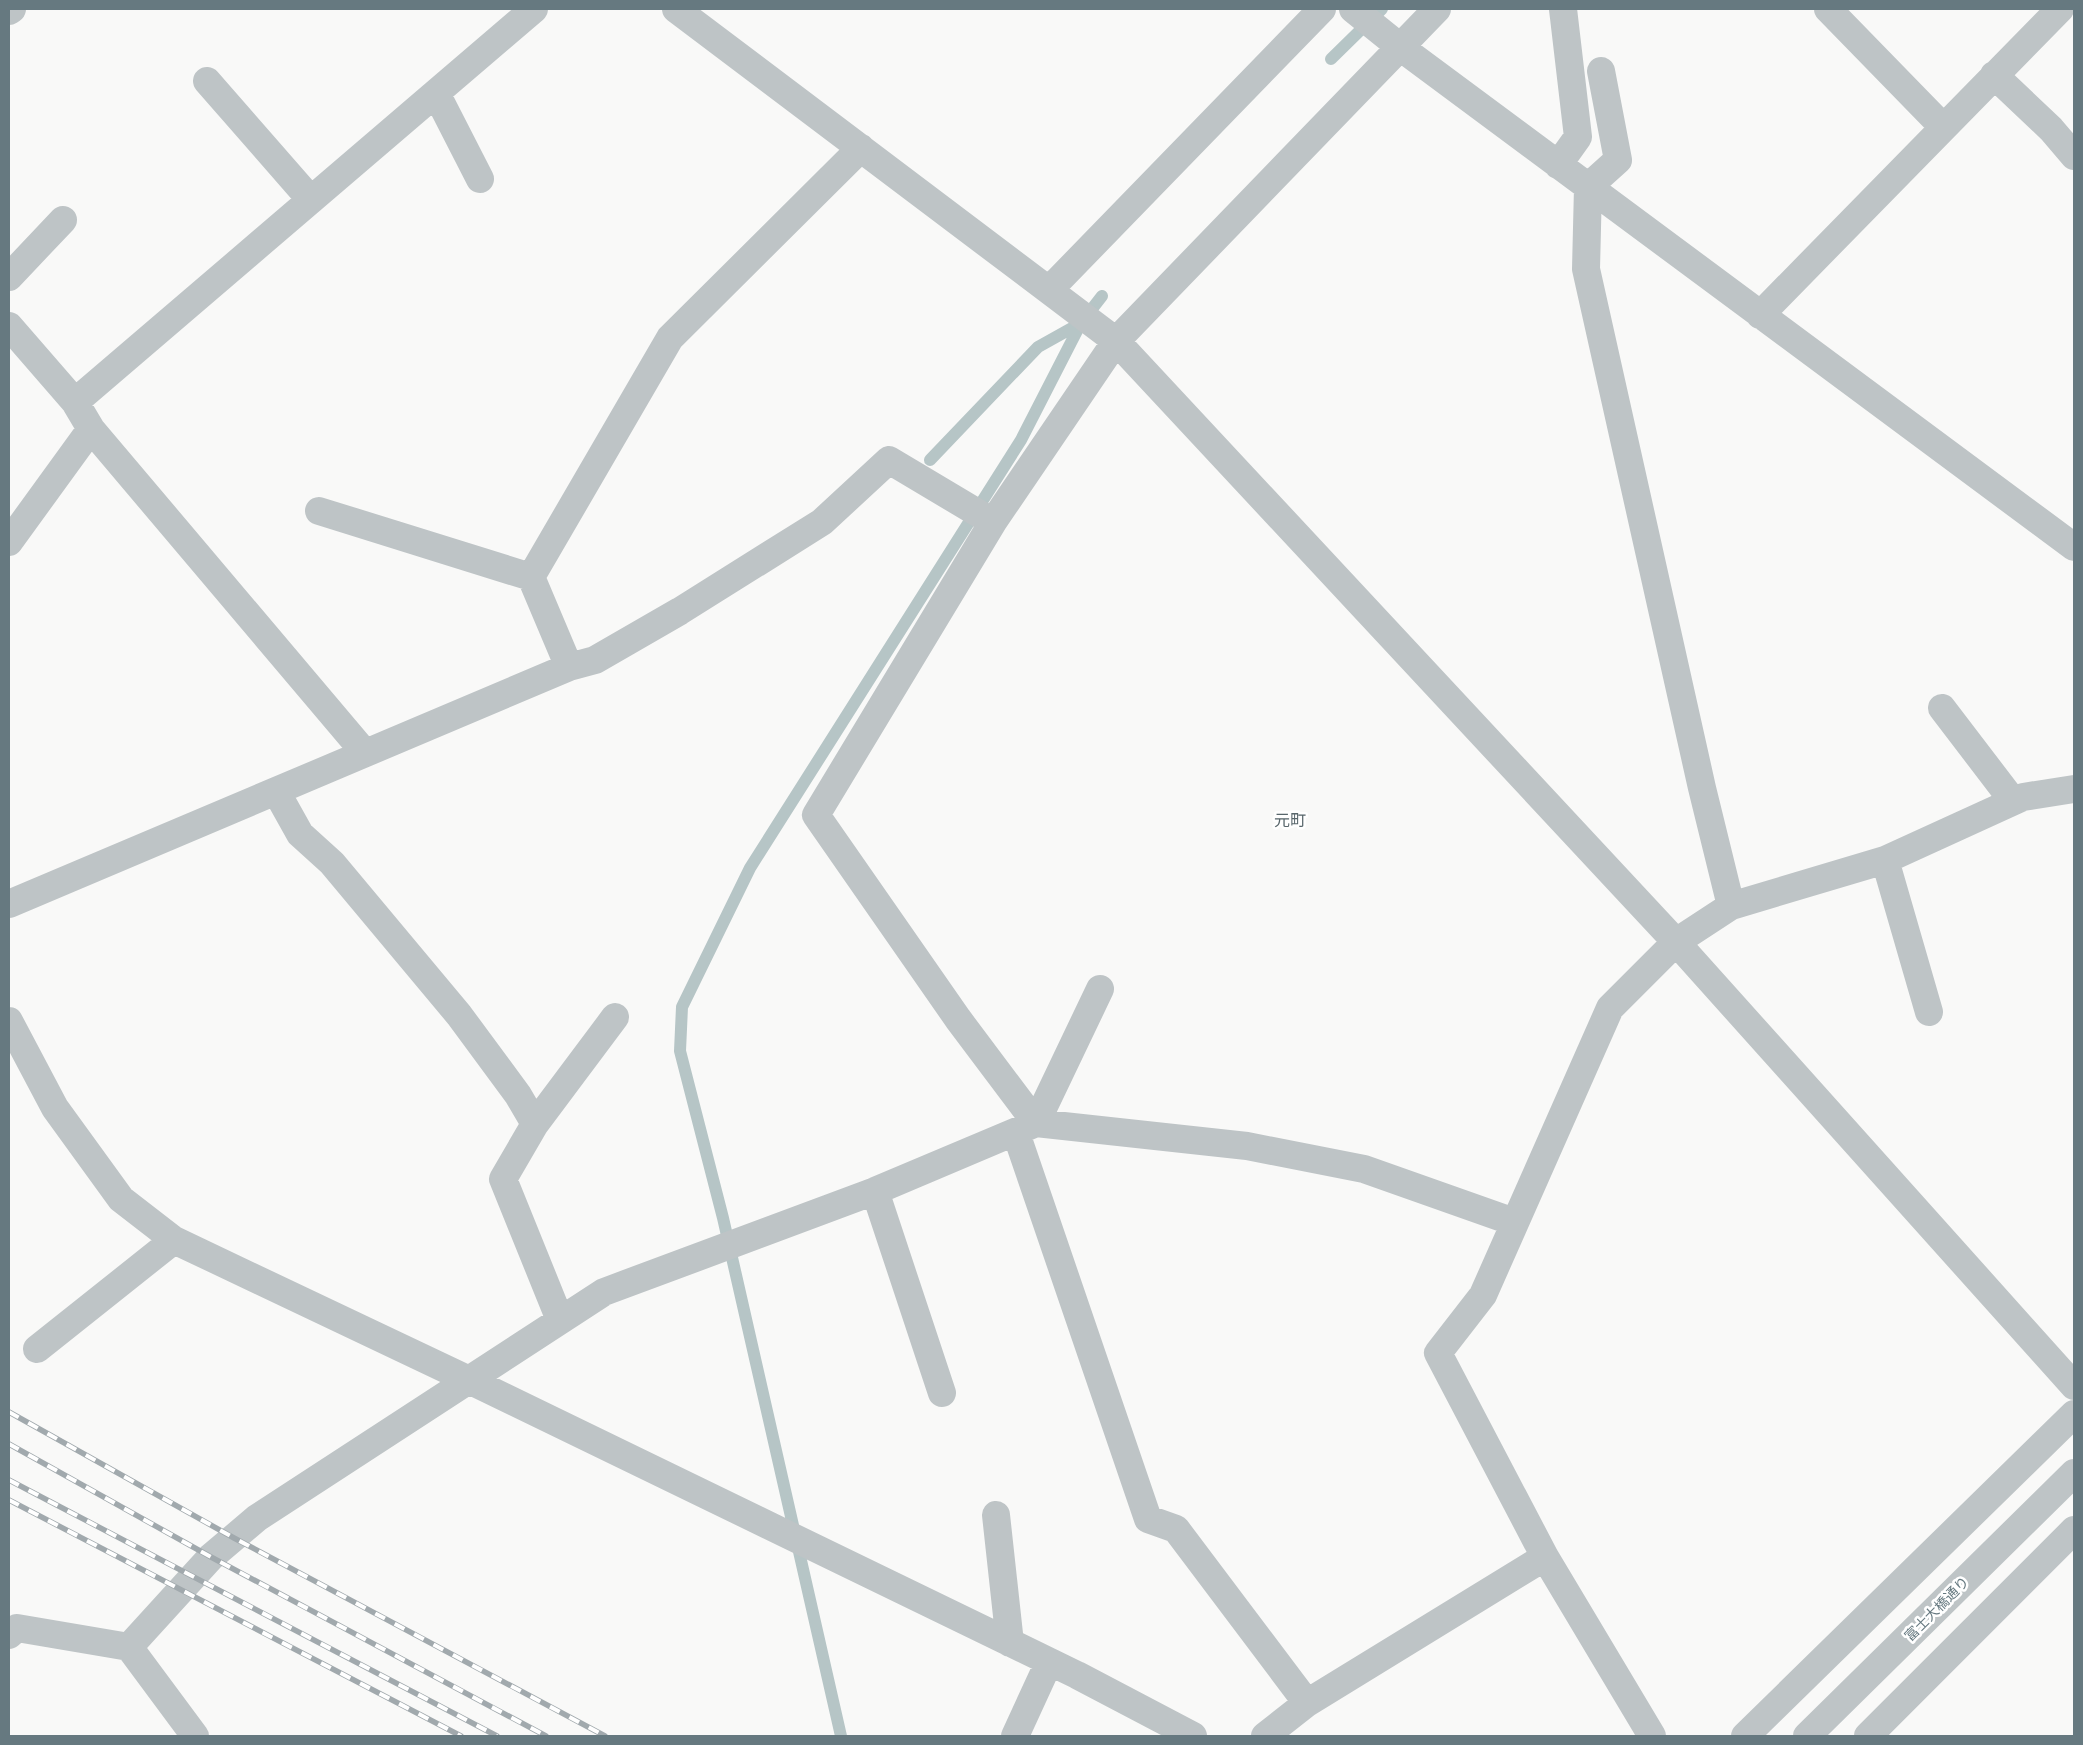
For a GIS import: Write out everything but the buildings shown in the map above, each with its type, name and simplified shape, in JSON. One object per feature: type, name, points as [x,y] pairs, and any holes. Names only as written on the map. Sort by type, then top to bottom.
[{"type":"street","points":[[75,402],[534,9]]},
{"type":"street","points":[[676,9],[1053,291],[1111,337],[1676,942],[2074,1386]]},
{"type":"street","points":[[1053,291],[1322,9]]},
{"type":"street","points":[[1353,9],[1400,47],[1558,165],[2074,547]]},
{"type":"street","points":[[1306,1703],[1176,1529],[1148,1519],[1026,1128],[958,1019],[816,815],[993,522],[1111,337],[1437,9]]},
{"type":"street","points":[[1558,165],[1578,138],[1563,9]]},
{"type":"street","points":[[1828,9],[1943,127]]},
{"type":"street","points":[[1760,314],[2060,9]]},
{"type":"street","points":[[1601,71],[1618,160],[1588,187],[1586,269],[1702,788],[1731,906]]},
{"type":"street","points":[[1994,75],[2051,129],[2074,156]]},
{"type":"street","points":[[207,81],[311,200]]},
{"type":"street","points":[[436,92],[480,179]]},
{"type":"street","points":[[531,577],[670,338],[861,148]]},
{"type":"street","points":[[9,277],[63,220]]},
{"type":"street","points":[[9,326],[75,402],[92,429],[365,753]]},
{"type":"street","points":[[9,542],[92,429]]},
{"type":"street","points":[[9,904],[278,797],[365,753],[569,667],[603,655],[822,522],[890,460],[993,522]]},
{"type":"street","points":[[319,510],[531,577],[569,667]]},
{"type":"street","points":[[1942,708],[2014,802]]},
{"type":"street","points":[[1652,1736],[1545,1557],[1438,1354],[1483,1295],[1610,1008],[1676,942],[1731,906],[1886,860],[2023,797],[2074,789]]},
{"type":"street","points":[[278,797],[300,834],[332,862],[459,1015],[518,1095],[535,1124]]},
{"type":"street","points":[[1886,860],[1929,1012]]},
{"type":"street","points":[[1026,1128],[1100,989]]},
{"type":"street","points":[[560,1320],[503,1179],[535,1124],[615,1017]]},
{"type":"street","points":[[9,1021],[55,1108],[121,1199],[174,1240],[826,1553],[1049,1662],[1193,1736]]},
{"type":"street","points":[[129,1647],[212,1557],[257,1518],[604,1292],[874,1191],[1026,1128],[1246,1146],[1364,1169],[1514,1222]]},
{"type":"street","points":[[874,1191],[942,1393]]},
{"type":"street","points":[[37,1349],[174,1240]]},
{"type":"street","points":[[1745,1736],[2074,1414]]},
{"type":"street","name":"富士大橋通り","points":[[1807,1736],[2070,1477]]},
{"type":"street","points":[[996,1515],[1010,1643]]},
{"type":"street","points":[[1868,1736],[2074,1530]]},
{"type":"street","points":[[1265,1736],[1306,1703],[1545,1557]]},
{"type":"street","points":[[11,1626],[129,1647],[195,1736]]},
{"type":"street","points":[[1015,1736],[1049,1662]]},
{"type":"waterway","points":[[1331,59],[1382,9]]},
{"type":"waterway","points":[[841,1736],[723,1218],[680,1051],[682,1007],[750,868],[1021,440],[1081,323],[1102,296]]},
{"type":"waterway","points":[[930,460],[1038,347],[1081,323]]},
{"type":"railway","points":[[9,1412],[234,1538],[605,1736]]},
{"type":"railway","points":[[9,1444],[211,1557],[546,1736]]},
{"type":"railway","points":[[9,1480],[497,1736]]},
{"type":"railway","points":[[9,1500],[461,1736]]},
{"type":"district","name":"元町","points":[[1290,820]]}]
